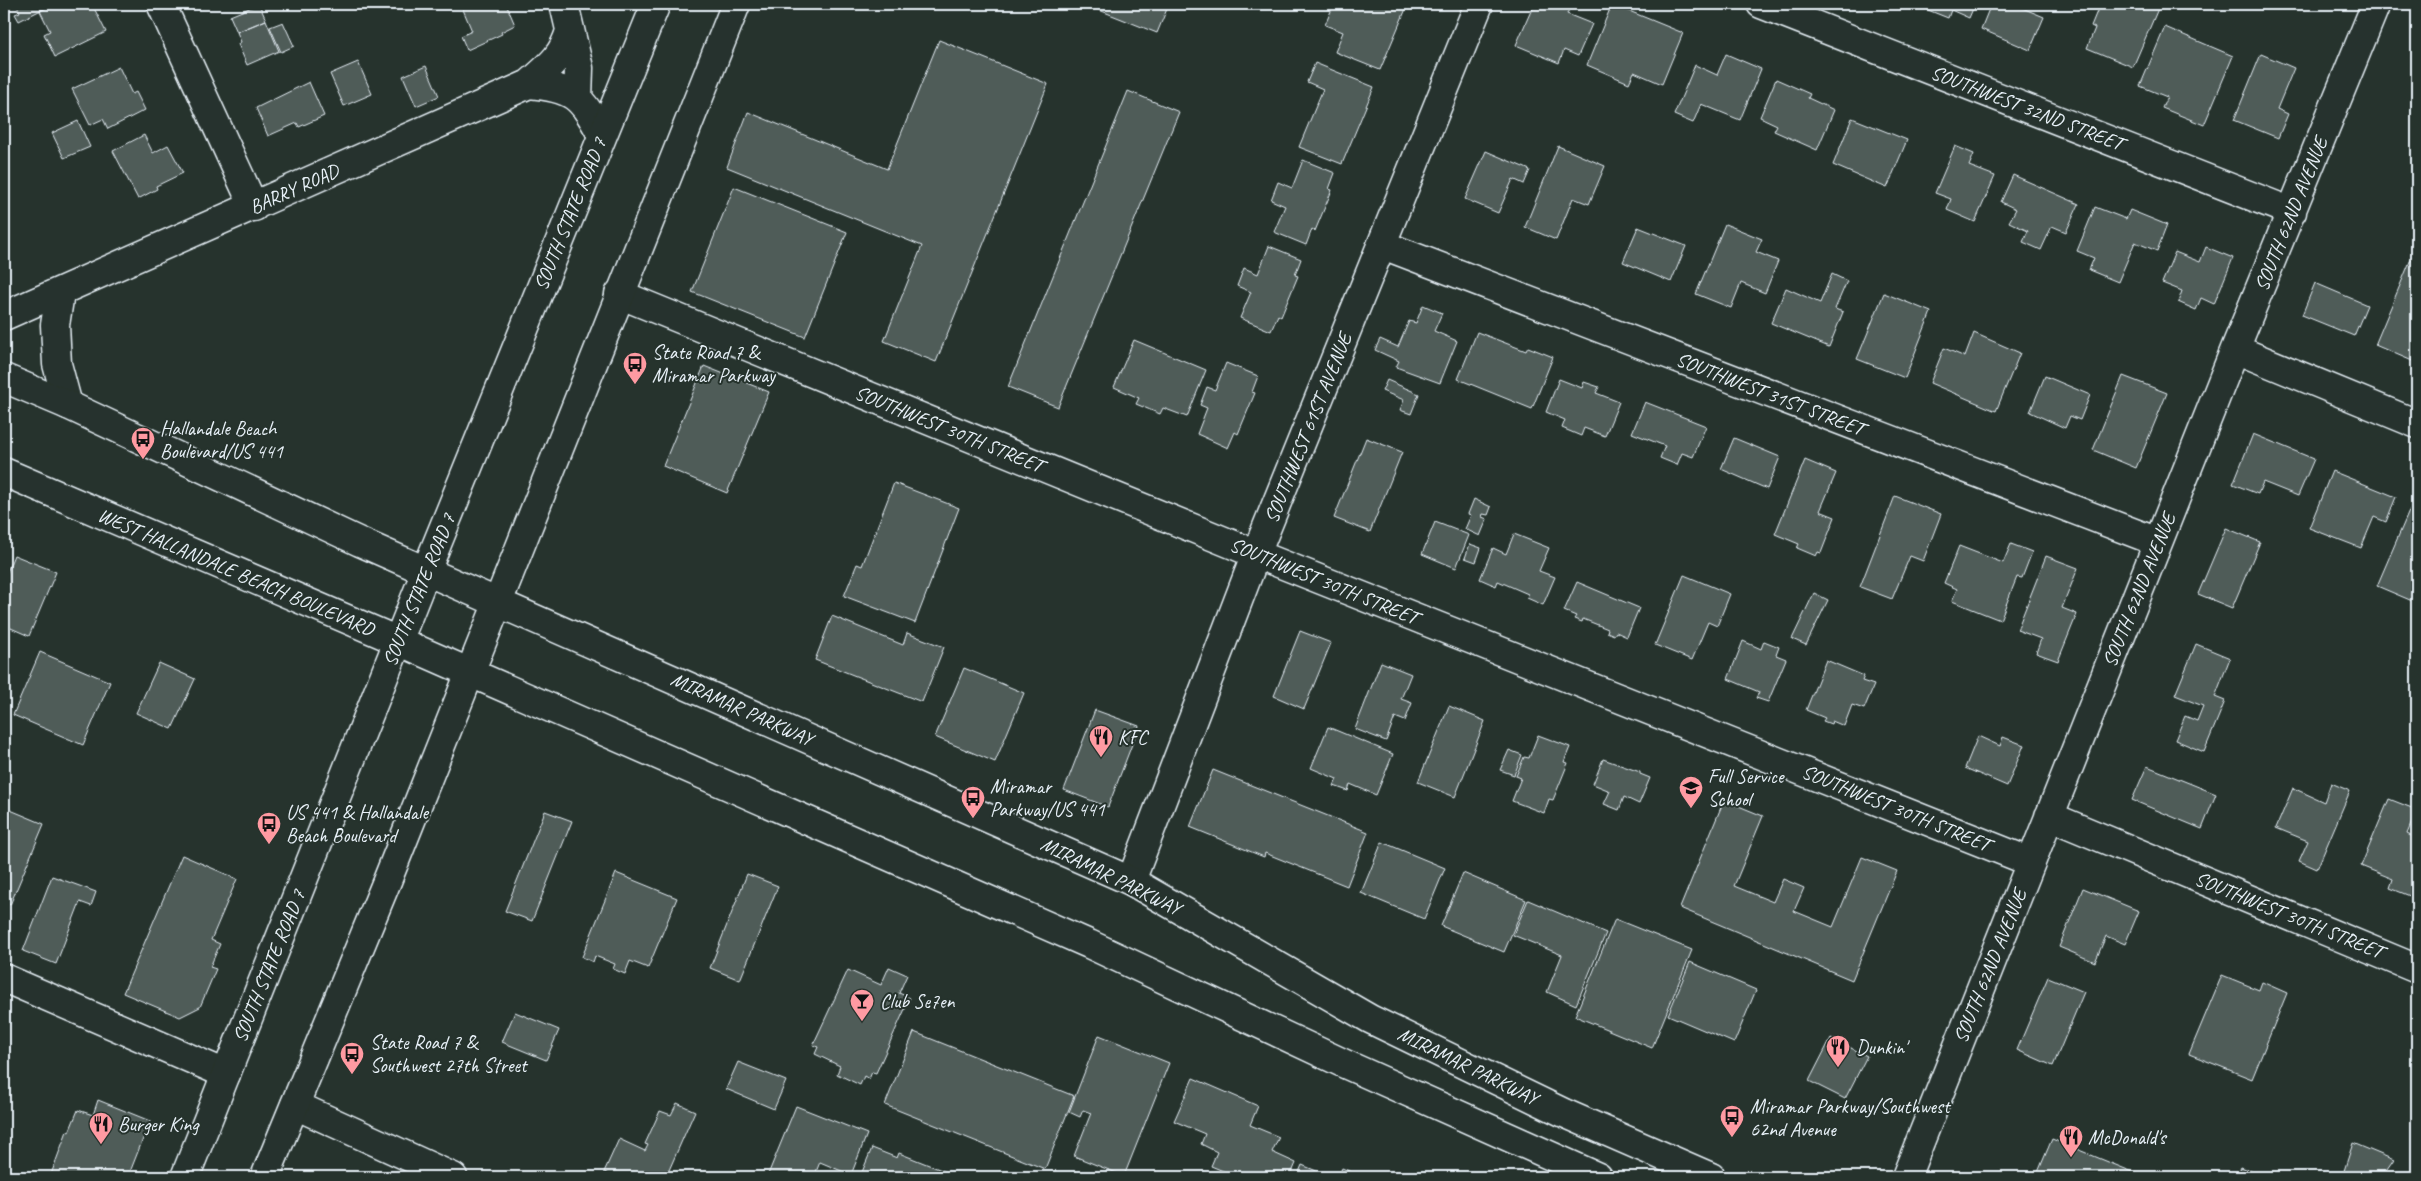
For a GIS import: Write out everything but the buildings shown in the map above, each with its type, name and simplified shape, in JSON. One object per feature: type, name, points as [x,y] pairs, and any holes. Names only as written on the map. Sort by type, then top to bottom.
[{"type":"street","points":[[162,4],[254,207]]},
{"type":"street","points":[[564,4],[579,68],[578,98]]},
{"type":"street","name":"SOUTH STATE ROAD 7","points":[[185,1177],[426,571],[656,4]]},
{"type":"street","points":[[265,1177],[387,881],[736,4]]},
{"type":"street","name":"SOUTHWEST 61ST AVENUE","points":[[1131,881],[1256,554],[1383,245],[1479,4]]},
{"type":"street","name":"SOUTHWEST 32ND STREET","points":[[1761,4],[2292,212]]},
{"type":"street","name":"SOUTH 62ND AVENUE","points":[[1906,1177],[2235,349],[2376,4]]},
{"type":"street","name":"BARRY ROAD","points":[[4,316],[60,293],[529,84],[558,58],[565,47],[570,31]]},
{"type":"street","points":[[529,84],[556,87],[578,98],[590,111],[602,135]]},
{"type":"street","name":"SOUTHWEST 31ST STREET","points":[[1383,245],[2158,542]]},
{"type":"street","points":[[60,293],[55,326],[57,364],[68,405]]},
{"type":"street","name":"SOUTHWEST 30TH STREET","points":[[620,294],[1256,554],[2031,862]]},
{"type":"street","points":[[2235,349],[2417,424]]},
{"type":"street","points":[[4,378],[68,405],[360,542],[497,601]]},
{"type":"street","name":"WEST HALLANDALE BEACH BOULEVARD","points":[[4,472],[469,672]]},
{"type":"street","name":"MIRAMAR PARKWAY","points":[[497,601],[1131,881],[1370,1019],[1564,1113],[1711,1177]]},
{"type":"street","points":[[469,672],[1104,950],[1345,1064],[1598,1177]]},
{"type":"street","name":"SOUTHWEST 30TH STREET","points":[[2049,816],[2417,968]]},
{"type":"street","points":[[4,978],[226,1074]]},
{"type":"street","points":[[295,1105],[452,1177]]},
{"type":"place","name":"State Road 7 & Miramar Parkway","points":[[635,385]]},
{"type":"place","name":"Hallandale Beach Boulevard/US 441","points":[[143,460]]},
{"type":"place","name":"KFC","points":[[1101,758]]},
{"type":"place","name":"Full Service School","points":[[1691,809]]},
{"type":"place","name":"Miramar Parkway/US 441","points":[[973,819]]},
{"type":"place","name":"US 441 & Hallandale Beach Boulevard","points":[[269,845]]},
{"type":"place","name":"Club Se7en","points":[[862,1022]]},
{"type":"place","name":"Dunkin'","points":[[1838,1068]]},
{"type":"place","name":"State Road 7 & Southwest 27th Street","points":[[352,1075]]},
{"type":"place","name":"Miramar Parkway/Southwest 62nd Avenue","points":[[1732,1138]]},
{"type":"place","name":"Burger King","points":[[101,1145]]},
{"type":"place","name":"McDonald's","points":[[2071,1158]]}]
